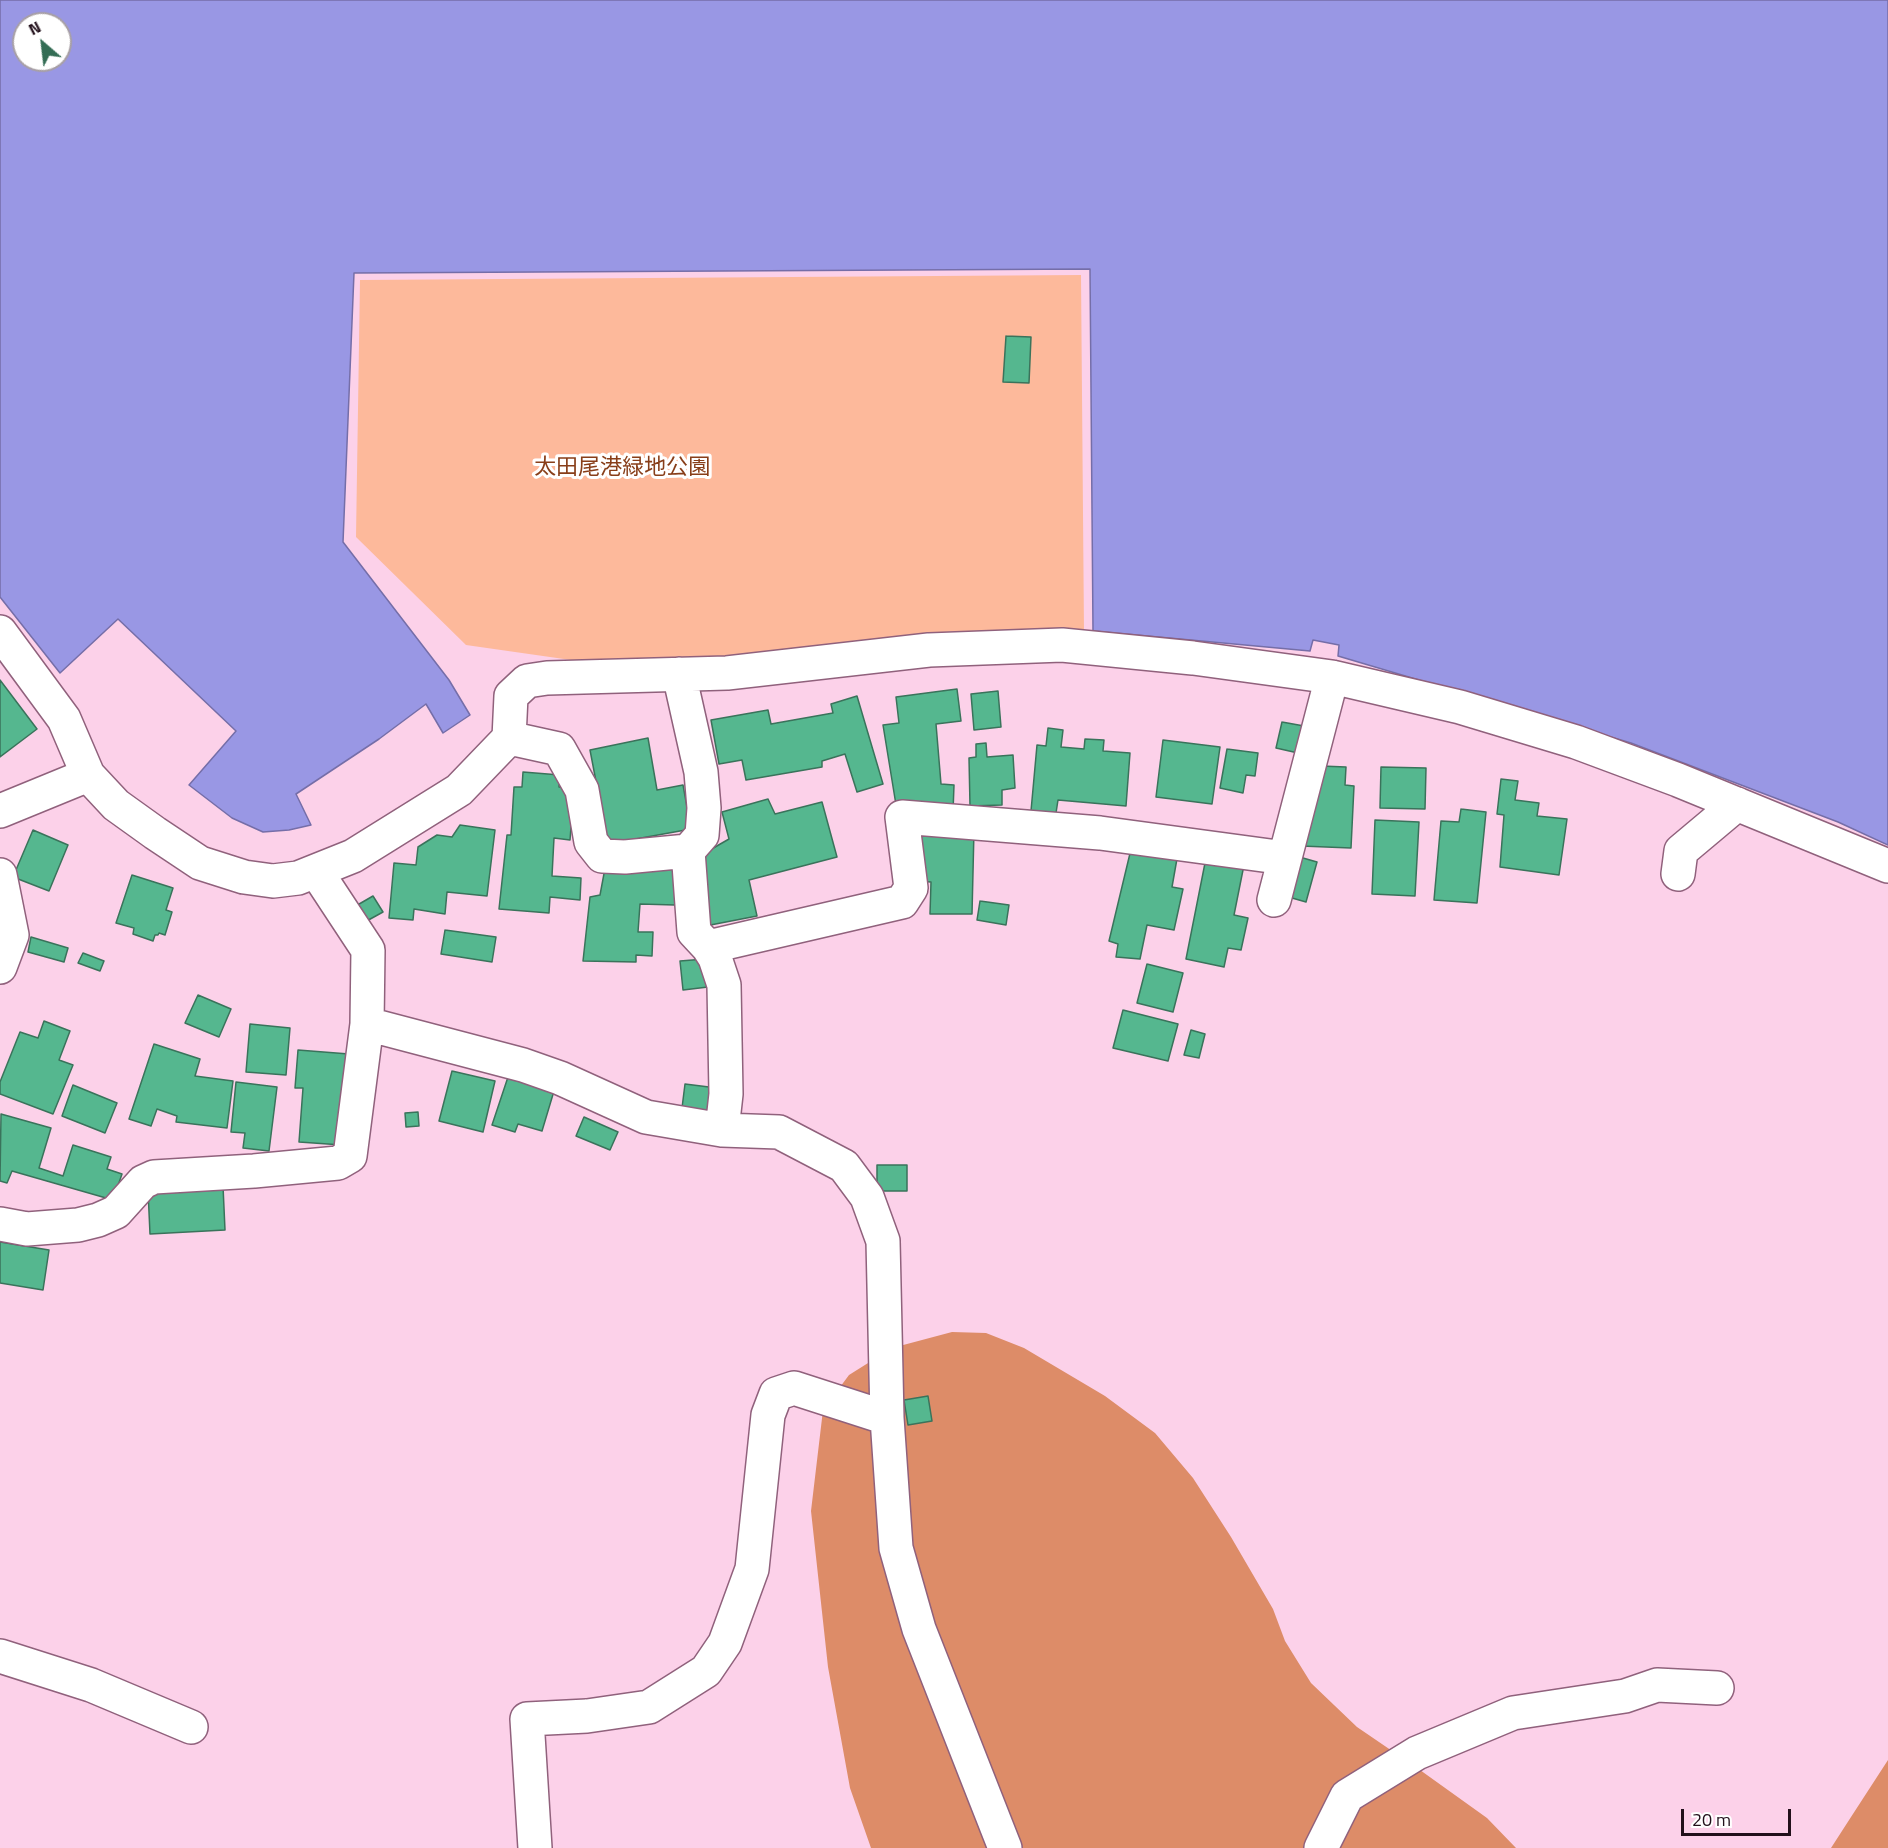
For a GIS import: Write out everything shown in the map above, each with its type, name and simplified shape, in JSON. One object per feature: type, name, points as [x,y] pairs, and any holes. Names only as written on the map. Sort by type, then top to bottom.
[{"type":"street","points":[[0,632],[64,719],[87,775],[116,805],[200,863],[244,877],[273,880],[298,878],[354,856],[459,790],[509,738],[511,696],[526,681],[547,678],[727,674],[928,650],[1062,645],[1193,658],[1332,677],[1461,707],[1576,742],[1678,780],[1888,866]]},
{"type":"street","points":[[679,674],[701,772],[704,808],[702,835],[688,852],[694,932],[716,958],[724,985],[726,1094],[722,1130]]},
{"type":"street","points":[[1274,900],[1332,677]]},
{"type":"street","points":[[509,738],[559,749],[582,790],[591,842],[602,856],[625,857],[688,852]]},
{"type":"street","points":[[0,811],[87,775]]},
{"type":"street","points":[[1678,874],[1681,851],[1737,804]]},
{"type":"street","points":[[708,947],[902,902],[911,888],[902,817],[1100,833],[1285,858]]},
{"type":"street","points":[[0,1224],[27,1229],[78,1225],[98,1220],[116,1212],[143,1182],[154,1177],[338,1163],[350,1156],[367,1024],[368,950],[316,871]]},
{"type":"street","points":[[0,875],[12,935],[0,967]]},
{"type":"street","points":[[367,1024],[523,1065],[560,1078],[646,1117],[722,1130],[779,1132],[844,1166],[867,1197],[883,1241],[887,1418],[896,1548],[919,1629],[1005,1848]]},
{"type":"street","points":[[535,1848],[527,1719],[587,1716],[649,1707],[706,1671],[725,1643],[752,1569],[768,1415],[776,1394],[794,1388],[887,1418]]},
{"type":"street","points":[[0,1656],[91,1685],[191,1727]]},
{"type":"street","points":[[1321,1848],[1347,1796],[1417,1753],[1513,1713],[1625,1696],[1657,1685],[1717,1688]]},
{"type":"green space","name":"太田尾港緑地公園","points":[[1081,275],[1084,632],[956,631],[696,660],[578,661],[466,645],[356,537],[360,280]]},
{"type":"shaded area","points":[[0,0],[1888,0],[1888,845],[1838,822],[1631,743],[1338,656],[1339,645],[1313,640],[1310,651],[1093,631],[1090,269],[354,273],[343,542],[449,680],[470,715],[443,733],[426,704],[379,739],[296,794],[311,825],[263,832],[232,818],[189,785],[236,731],[118,619],[60,673],[0,597]]},
{"type":"shaded area","points":[[952,1332],[986,1333],[1024,1348],[1105,1396],[1155,1433],[1193,1478],[1231,1537],[1273,1609],[1285,1641],[1311,1683],[1357,1727],[1487,1818],[1516,1848],[871,1848],[850,1788],[828,1667],[811,1511],[823,1410],[849,1375],[892,1348]]},
{"type":"shaded area","points":[[1888,1760],[1888,1848],[1831,1848],[1851,1817]]},
{"type":"building","points":[[1006,336],[1031,337],[1029,383],[1003,382]]},
{"type":"building","points":[[0,680],[37,729],[0,757]]},
{"type":"building","points":[[957,689],[961,721],[936,724],[941,784],[954,785],[953,812],[897,811],[883,725],[899,723],[896,697]]},
{"type":"building","points":[[998,691],[1001,727],[974,730],[971,694]]},
{"type":"building","points":[[857,696],[883,784],[857,792],[845,754],[822,761],[822,767],[746,780],[742,760],[719,764],[711,720],[768,710],[771,724],[833,713],[831,704]]},
{"type":"building","points":[[1282,722],[1304,726],[1298,753],[1276,748]]},
{"type":"building","points":[[1048,728],[1063,730],[1061,747],[1084,749],[1085,739],[1104,740],[1103,751],[1130,753],[1126,806],[1058,800],[1056,813],[1031,811],[1037,745],[1046,746]]},
{"type":"building","points":[[648,738],[657,790],[683,785],[691,829],[608,844],[590,750]]},
{"type":"building","points":[[1163,740],[1220,747],[1212,804],[1156,797]]},
{"type":"building","points":[[986,743],[987,757],[1013,755],[1015,788],[1002,790],[1002,805],[970,806],[969,758],[976,757],[976,744]]},
{"type":"building","points":[[1227,749],[1258,753],[1255,776],[1246,775],[1243,793],[1220,788]]},
{"type":"building","points":[[1321,766],[1346,767],[1345,785],[1354,786],[1351,848],[1301,846],[1302,826],[1310,826],[1313,784]]},
{"type":"building","points":[[1381,767],[1426,768],[1425,809],[1380,808]]},
{"type":"building","points":[[523,772],[560,775],[559,787],[574,789],[570,840],[554,838],[552,876],[581,878],[580,900],[550,897],[549,913],[499,909],[507,835],[511,835],[514,787],[522,787]]},
{"type":"building","points":[[1501,779],[1518,781],[1515,800],[1539,803],[1537,816],[1567,819],[1559,875],[1500,867],[1504,815],[1497,814]]},
{"type":"building","points":[[768,799],[775,814],[822,802],[837,857],[749,880],[757,916],[700,927],[696,858],[729,839],[722,812]]},
{"type":"building","points":[[1461,809],[1486,812],[1477,903],[1434,900],[1441,821],[1459,822]]},
{"type":"building","points":[[1375,820],[1419,822],[1415,896],[1372,894]]},
{"type":"building","points":[[460,825],[495,830],[487,896],[447,892],[445,914],[414,909],[413,920],[389,918],[394,863],[416,865],[418,847],[437,835],[452,837]]},
{"type":"building","points":[[918,827],[974,830],[972,914],[930,914],[931,882],[915,881]]},
{"type":"building","points":[[33,830],[68,845],[49,891],[13,877]]},
{"type":"building","points":[[1132,845],[1178,853],[1172,887],[1183,889],[1174,930],[1147,925],[1140,959],[1116,957],[1118,944],[1109,941]]},
{"type":"building","points":[[1296,856],[1317,862],[1306,902],[1285,896]]},
{"type":"building","points":[[1206,858],[1244,865],[1234,915],[1248,918],[1241,950],[1228,948],[1224,967],[1186,959]]},
{"type":"building","points":[[606,863],[676,864],[675,905],[640,904],[638,932],[653,932],[652,956],[636,955],[636,962],[583,961],[590,897],[600,895]]},
{"type":"building","points":[[132,875],[173,888],[166,910],[172,912],[165,935],[159,933],[155,935],[153,941],[133,934],[134,928],[116,923]]},
{"type":"building","points":[[373,896],[383,912],[363,923],[354,907]]},
{"type":"building","points":[[980,901],[1009,905],[1006,925],[977,920]]},
{"type":"building","points":[[445,930],[496,937],[492,962],[441,954]]},
{"type":"building","points":[[31,937],[68,948],[64,962],[28,952]]},
{"type":"building","points":[[83,953],[104,961],[100,971],[78,963]]},
{"type":"building","points":[[705,959],[708,987],[683,990],[680,961]]},
{"type":"building","points":[[1147,964],[1183,973],[1173,1012],[1137,1003]]},
{"type":"building","points":[[198,995],[231,1009],[219,1037],[185,1023]]},
{"type":"building","points":[[1123,1010],[1178,1024],[1168,1061],[1113,1048]]},
{"type":"building","points":[[44,1021],[70,1031],[59,1060],[73,1065],[53,1114],[0,1094],[0,1082],[20,1032],[38,1038]]},
{"type":"building","points":[[250,1024],[290,1028],[286,1075],[246,1072]]},
{"type":"building","points":[[1191,1030],[1205,1034],[1199,1058],[1184,1055]]},
{"type":"building","points":[[154,1044],[200,1059],[195,1076],[233,1081],[227,1128],[176,1122],[177,1116],[157,1109],[151,1126],[129,1119]]},
{"type":"building","points":[[298,1050],[349,1054],[342,1145],[299,1142],[303,1088],[295,1088]]},
{"type":"building","points":[[452,1071],[495,1081],[483,1132],[439,1121]]},
{"type":"building","points":[[508,1077],[554,1091],[542,1131],[518,1124],[515,1132],[492,1125]]},
{"type":"building","points":[[236,1082],[277,1087],[269,1151],[243,1148],[245,1133],[231,1132]]},
{"type":"building","points":[[685,1084],[717,1088],[713,1112],[682,1108]]},
{"type":"building","points":[[73,1085],[117,1103],[105,1133],[62,1116]]},
{"type":"building","points":[[418,1112],[419,1126],[406,1127],[405,1113]]},
{"type":"building","points":[[1,1114],[51,1128],[39,1168],[63,1176],[73,1145],[111,1157],[107,1169],[122,1174],[113,1200],[12,1171],[7,1183],[0,1181]]},
{"type":"building","points":[[584,1117],[618,1132],[610,1150],[576,1136]]},
{"type":"building","points":[[877,1165],[907,1165],[907,1191],[877,1191]]},
{"type":"building","points":[[223,1186],[225,1230],[150,1234],[148,1190]]},
{"type":"building","points":[[0,1242],[49,1250],[43,1290],[0,1283]]},
{"type":"building","points":[[928,1396],[932,1421],[908,1425],[904,1400]]}]
